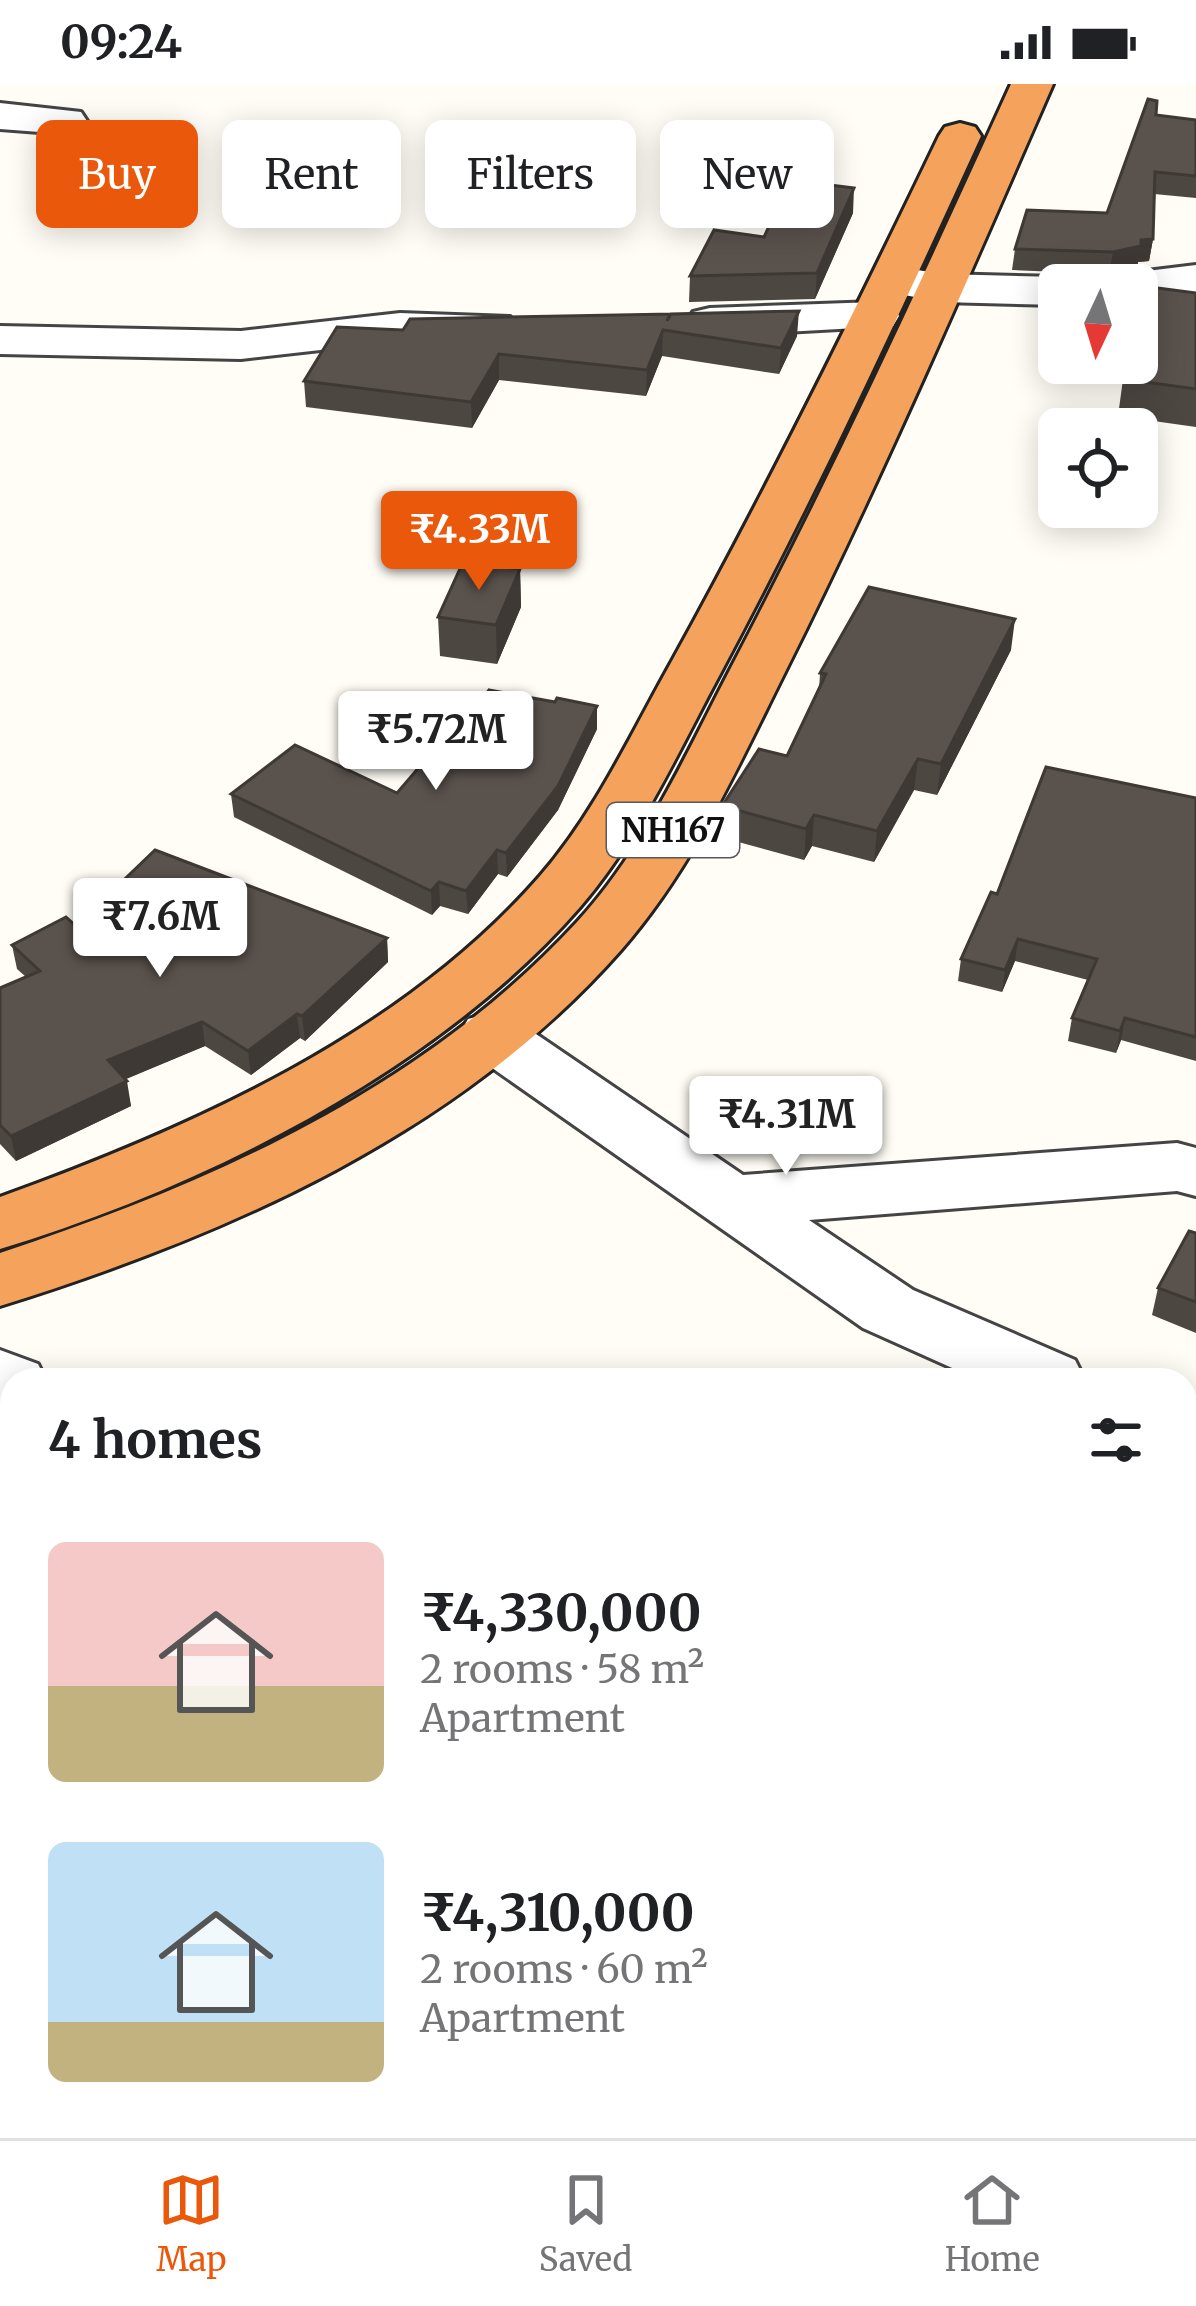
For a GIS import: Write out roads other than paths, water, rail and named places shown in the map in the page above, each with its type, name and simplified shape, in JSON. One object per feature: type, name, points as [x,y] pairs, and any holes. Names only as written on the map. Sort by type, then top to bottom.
[{"type":"highway","name":"NH167","points":[[0,1280],[251,1186],[375,1116],[491,1035],[551,985],[600,935],[644,880],[685,812],[813,566],[904,295],[985,84]]},
{"type":"highway","name":"NH167","points":[[0,1224],[200,1146],[302,1092],[479,971],[542,912],[584,861],[645,759],[904,295],[1032,84]]},
{"type":"street","points":[[0,116],[53,120]]},
{"type":"street","points":[[1158,282],[1196,279]]},
{"type":"street","points":[[662,323],[904,295],[1038,292]]},
{"type":"street","points":[[0,340],[241,345],[400,327],[542,327]]},
{"type":"street","points":[[491,1035],[889,1309],[1022,1368]]},
{"type":"street","points":[[727,1201],[1177,1167],[1196,1172]]}]
